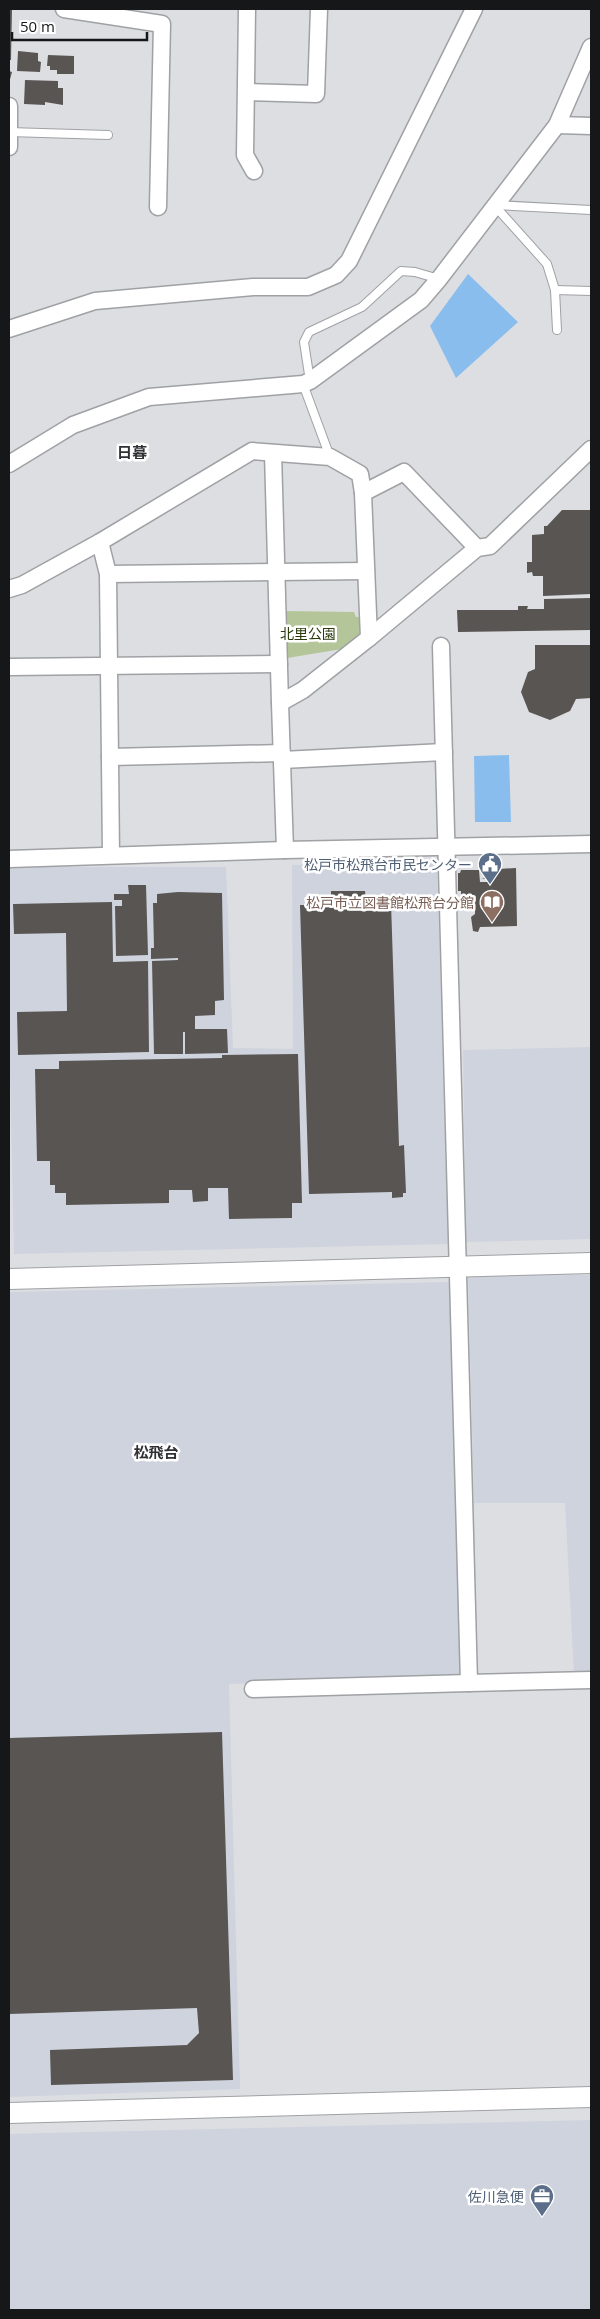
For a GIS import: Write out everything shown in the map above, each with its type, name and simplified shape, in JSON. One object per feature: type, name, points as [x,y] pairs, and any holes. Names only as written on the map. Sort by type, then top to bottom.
[{"type":"street","points":[[64,9],[162,24],[158,207]]},
{"type":"street","points":[[247,9],[245,156],[254,171]]},
{"type":"street","points":[[247,92],[316,94],[319,9]]},
{"type":"street","points":[[9,329],[95,301],[253,287],[308,287],[336,275],[349,261],[474,9]]},
{"type":"street","points":[[9,464],[73,425],[149,397],[306,382],[421,300],[557,125],[591,47]]},
{"type":"street","points":[[9,106],[9,147]]},
{"type":"street","points":[[557,125],[591,126]]},
{"type":"street","points":[[280,703],[303,690],[477,548],[490,546],[591,449]]},
{"type":"street","points":[[9,589],[22,585],[100,542],[252,451],[330,458],[360,474],[363,493],[369,638]]},
{"type":"street","points":[[273,453],[285,850]]},
{"type":"street","points":[[363,493],[404,472],[477,548]]},
{"type":"street","points":[[100,542],[108,574],[112,855]]},
{"type":"street","points":[[108,574],[366,571]]},
{"type":"street","points":[[441,646],[469,1683]]},
{"type":"street","points":[[9,667],[279,664]]},
{"type":"street","points":[[110,757],[282,757],[444,752]]},
{"type":"street","points":[[9,859],[285,850],[591,844]]},
{"type":"street","points":[[9,1279],[591,1263]]},
{"type":"street","points":[[253,1689],[591,1680]]},
{"type":"street","points":[[9,2113],[591,2097]]},
{"type":"lane","points":[[9,132],[108,135]]},
{"type":"lane","points":[[494,205],[591,210]]},
{"type":"lane","points":[[494,205],[547,264],[554,290],[557,330]]},
{"type":"lane","points":[[330,458],[306,382],[304,342],[309,332],[362,307],[401,271],[415,272],[439,279]]},
{"type":"lane","points":[[554,290],[591,291]]},
{"type":"shaded area","points":[[437,863],[448,1244],[14,1254],[9,1017],[9,867],[226,867],[233,1048],[293,1049],[292,865]]},
{"type":"shaded area","points":[[591,1047],[591,1239],[466,1242],[463,1050]]},
{"type":"shaded area","points":[[468,1275],[591,1275],[591,1673],[574,1674],[565,1503],[474,1503]]},
{"type":"shaded area","points":[[449,1282],[463,1675],[229,1684],[240,2089],[9,2097],[9,1292]]},
{"type":"shaded area","points":[[591,2120],[591,2310],[9,2310],[9,2134]]},
{"type":"green space","name":"北里公園","points":[[286,611],[354,612],[356,617],[362,617],[361,637],[348,648],[287,658]]},
{"type":"water","points":[[468,274],[518,322],[456,378],[430,326]]},
{"type":"water","points":[[509,755],[511,822],[475,822],[474,756]]},
{"type":"building","points":[[9,9],[12,9],[11,60],[9,60]]},
{"type":"building","points":[[18,51],[38,53],[38,61],[41,62],[40,72],[17,71]]},
{"type":"building","points":[[48,55],[74,56],[74,74],[57,74],[57,70],[50,70],[50,66],[47,66]]},
{"type":"building","points":[[9,71],[12,72],[9,83]]},
{"type":"building","points":[[25,80],[58,81],[58,88],[63,88],[63,105],[45,102],[45,105],[24,104]]},
{"type":"building","points":[[562,510],[591,510],[591,594],[543,596],[543,576],[533,576],[532,572],[527,573],[527,562],[532,562],[532,535],[544,534],[544,526],[547,526]]},
{"type":"building","points":[[591,598],[591,630],[458,632],[457,610],[518,610],[518,606],[528,606],[527,609],[544,609],[544,599]]},
{"type":"building","points":[[535,645],[591,645],[591,698],[576,699],[570,711],[550,720],[529,712],[521,692],[528,672],[535,669]]},
{"type":"building","points":[[516,868],[517,926],[480,927],[478,932],[473,931],[471,917],[475,914],[475,910],[461,910],[461,891],[458,891],[458,873],[461,870],[479,870],[480,882],[488,882],[490,872],[498,872],[498,869]]},
{"type":"building","points":[[128,885],[146,885],[148,955],[116,956],[115,906],[122,906],[122,900],[114,900],[114,894],[129,894]]},
{"type":"building","points":[[331,891],[365,891],[366,904],[391,903],[399,1146],[404,1145],[406,1193],[403,1193],[403,1197],[392,1198],[392,1192],[309,1194],[300,905],[331,905]]},
{"type":"building","points":[[178,892],[222,893],[224,1000],[215,1001],[215,1015],[195,1016],[195,1029],[227,1029],[228,1053],[185,1054],[185,1032],[183,1032],[183,1054],[154,1054],[152,961],[178,960],[178,958],[151,959],[151,948],[154,948],[153,903],[157,903],[157,894]]},
{"type":"building","points":[[112,902],[113,962],[148,961],[149,1052],[18,1055],[17,1012],[67,1011],[66,933],[14,934],[13,904]]},
{"type":"building","points":[[298,1054],[302,1203],[292,1203],[292,1218],[229,1219],[228,1188],[208,1188],[208,1201],[193,1202],[192,1190],[169,1190],[169,1203],[66,1205],[66,1193],[55,1193],[55,1185],[50,1185],[50,1161],[37,1161],[35,1069],[59,1069],[59,1061],[222,1058],[222,1055]]},
{"type":"building","points":[[222,1732],[233,2080],[51,2085],[50,2050],[187,2045],[199,2033],[197,2008],[9,2014],[9,1738]]},
{"type":"place","name":"松戸市松飛台市民センター","points":[[490,885]]},
{"type":"place","name":"松戸市立図書館松飛台分館","points":[[492,923]]},
{"type":"place","name":"佐川急便","points":[[542,2217]]},
{"type":"district","name":"日暮","points":[[132,452]]},
{"type":"district","name":"松飛台","points":[[156,1452]]}]
